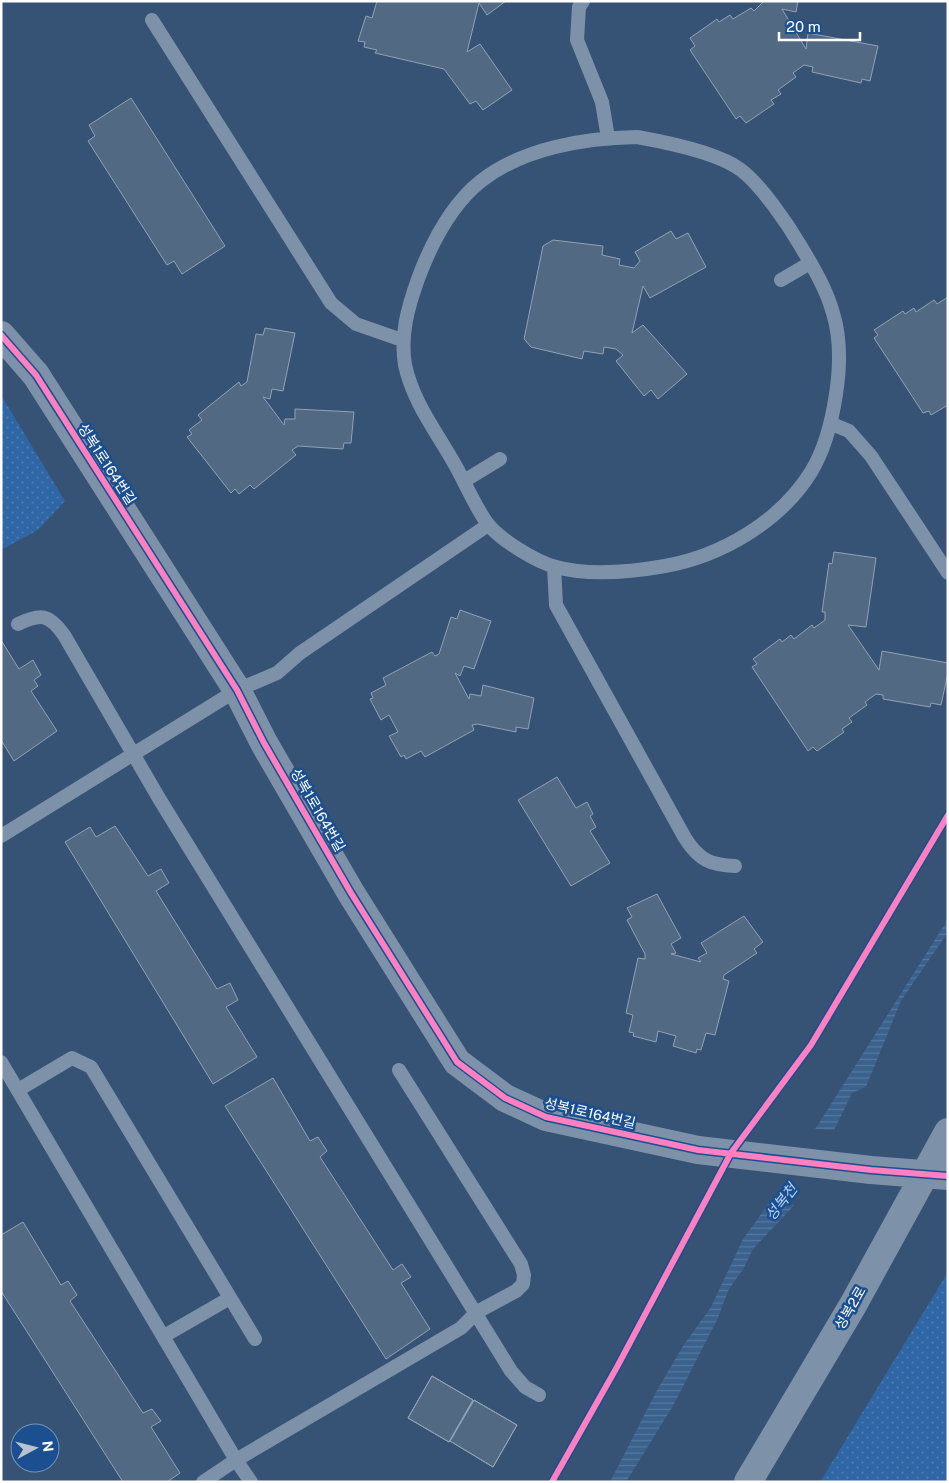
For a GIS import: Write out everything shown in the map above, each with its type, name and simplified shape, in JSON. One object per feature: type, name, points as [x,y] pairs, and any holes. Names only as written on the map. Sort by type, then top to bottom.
[{"type":"street","name":"성복1로164번길","points":[[1,335],[36,375],[237,690],[264,743],[351,893],[457,1062],[505,1098],[546,1117],[698,1150],[871,1170],[936,1175]]},
{"type":"street","name":"성복2로","points":[[748,1482],[853,1305],[936,1175],[948,1132]]},
{"type":"lane","points":[[583,1],[579,6],[577,40],[602,102],[608,138]]},
{"type":"lane","points":[[152,20],[330,303],[356,324],[402,340]]},
{"type":"lane","points":[[637,137],[666,142],[703,153],[740,169],[774,206],[793,232],[810,263],[825,290],[834,314],[839,346],[838,380],[832,424],[811,472],[779,510],[749,533],[716,551],[683,562],[642,570],[588,571],[554,567],[522,551],[488,525],[412,390],[402,340],[412,296],[422,268],[451,215],[468,194],[481,181],[516,161],[569,145],[608,138],[637,137]]},
{"type":"lane","points":[[780,280],[810,263]]},
{"type":"lane","points":[[832,424],[849,431],[871,456],[948,573]]},
{"type":"lane","points":[[464,481],[500,459]]},
{"type":"lane","points":[[1,836],[237,690],[277,673],[300,653],[488,525]]},
{"type":"lane","points":[[554,567],[556,605],[685,838],[695,854],[702,858],[715,865],[735,866]]},
{"type":"lane","points":[[18,624],[32,618],[43,617],[54,621],[166,809],[477,1312],[511,1371],[525,1387],[539,1396]]},
{"type":"lane","points":[[18,1090],[72,1058],[91,1067],[255,1339]]},
{"type":"lane","points":[[1,1062],[236,1460],[252,1482]]},
{"type":"lane","points":[[203,1482],[236,1460],[461,1328],[477,1312],[516,1291],[523,1284],[524,1275],[521,1264],[399,1070]]},
{"type":"lane","points":[[164,1336],[230,1298]]},
{"type":"shaded area","points":[[1,395],[65,501],[38,530],[1,550]]},
{"type":"shaded area","points":[[948,1272],[948,1482],[820,1482]]},
{"type":"water","name":"성복천","points":[[948,919],[948,932],[901,1001],[866,1087],[852,1093],[802,1197],[753,1249],[744,1268],[729,1289],[717,1320],[673,1406],[626,1482],[610,1482],[656,1392],[683,1346],[711,1307],[743,1239],[764,1210]]},
{"type":"pier","points":[[812,1129],[837,1130],[804,1198],[798,1205],[766,1203]]},
{"type":"building","points":[[377,1],[506,1],[487,15],[479,3],[467,52],[480,44],[512,90],[483,110],[476,101],[470,104],[444,69],[375,53],[377,50],[364,47],[365,42],[358,41],[366,16],[372,18]]},
{"type":"building","points":[[764,1],[798,1],[796,12],[782,9],[806,49],[808,33],[878,46],[870,81],[862,79],[861,83],[812,72],[813,67],[804,65],[793,73],[796,77],[778,90],[781,94],[771,100],[774,104],[746,123],[740,116],[736,119],[690,50],[695,46],[690,38],[717,19],[719,22],[730,15],[733,19],[751,8],[754,11]]},
{"type":"building","points":[[131,98],[225,246],[182,274],[174,261],[167,265],[88,141],[95,136],[89,125]]},
{"type":"building","points":[[671,231],[676,239],[688,233],[706,267],[650,298],[643,286],[632,333],[643,325],[687,374],[658,399],[651,390],[644,396],[616,361],[623,355],[616,349],[604,347],[603,354],[584,351],[582,359],[531,347],[524,339],[543,246],[553,240],[603,246],[602,255],[620,259],[619,265],[634,268],[640,261],[635,252]]},
{"type":"building","points":[[948,297],[948,405],[931,415],[929,411],[923,413],[874,338],[878,335],[874,330],[903,311],[905,314],[914,308],[916,312],[934,300],[937,304]]},
{"type":"building","points":[[265,328],[295,333],[283,391],[272,389],[270,399],[263,397],[284,425],[285,419],[295,419],[295,409],[354,412],[351,443],[344,443],[343,449],[298,446],[292,450],[296,455],[254,489],[250,485],[239,494],[235,489],[231,493],[187,437],[192,434],[189,430],[202,420],[198,415],[239,382],[241,386],[247,382],[256,334],[263,335]]},
{"type":"building","points":[[834,552],[876,558],[866,627],[848,625],[879,670],[882,651],[948,663],[948,673],[941,705],[931,703],[930,707],[883,699],[883,695],[876,694],[865,702],[867,705],[849,718],[852,722],[842,729],[844,732],[817,751],[813,747],[808,751],[752,667],[757,664],[753,659],[780,639],[782,642],[791,635],[794,639],[812,625],[814,628],[825,620],[825,612],[822,612],[829,563],[832,564]]},
{"type":"building","points":[[460,610],[491,621],[474,669],[464,666],[460,676],[455,673],[469,699],[470,694],[481,696],[483,685],[534,698],[528,729],[516,727],[516,732],[477,724],[472,725],[474,730],[425,757],[421,751],[406,759],[404,755],[401,757],[389,736],[398,732],[389,715],[381,720],[370,699],[373,698],[371,693],[386,685],[383,678],[432,652],[435,656],[439,654],[451,617],[457,619]]},
{"type":"building","points":[[1,640],[19,669],[33,660],[41,675],[34,680],[38,686],[31,691],[57,731],[14,761],[1,740]]},
{"type":"building","points":[[557,777],[576,808],[587,802],[593,814],[590,816],[596,827],[590,831],[610,863],[571,886],[518,800]]},
{"type":"building","points":[[115,826],[148,876],[161,869],[169,883],[156,891],[217,989],[230,983],[238,1000],[226,1007],[257,1057],[213,1084],[65,842],[90,827],[96,837]]},
{"type":"building","points":[[657,894],[681,938],[671,944],[676,953],[671,954],[701,962],[698,958],[707,953],[701,943],[744,916],[763,942],[754,949],[757,953],[724,975],[723,979],[729,981],[715,1035],[706,1033],[701,1050],[697,1049],[696,1053],[673,1046],[676,1036],[658,1031],[656,1042],[633,1036],[634,1033],[629,1032],[633,1015],[626,1013],[638,958],[645,959],[645,954],[627,920],[632,917],[627,908]]},
{"type":"building","points":[[273,1078],[310,1141],[318,1137],[327,1151],[320,1157],[393,1270],[402,1264],[411,1277],[401,1283],[430,1329],[386,1359],[225,1106]]},
{"type":"building","points":[[23,1222],[61,1285],[68,1281],[77,1295],[70,1301],[143,1413],[152,1409],[161,1421],[151,1427],[180,1473],[167,1482],[123,1482],[1,1291],[1,1235]]},
{"type":"building","points":[[432,1376],[473,1400],[449,1442],[408,1418]]},
{"type":"building","points":[[432,1376],[473,1400],[449,1442],[408,1418]]},
{"type":"building","points":[[474,1400],[517,1425],[493,1467],[450,1441]]},
{"type":"building","points":[[474,1400],[517,1425],[493,1467],[450,1441]]},
{"type":"cycle path","points":[[1,335],[36,375],[237,690],[264,743],[351,893],[457,1062],[505,1098],[546,1117],[698,1150],[871,1170],[948,1176]]},
{"type":"cycle path","points":[[552,1482],[617,1367],[731,1153],[811,1045],[948,815]]}]
